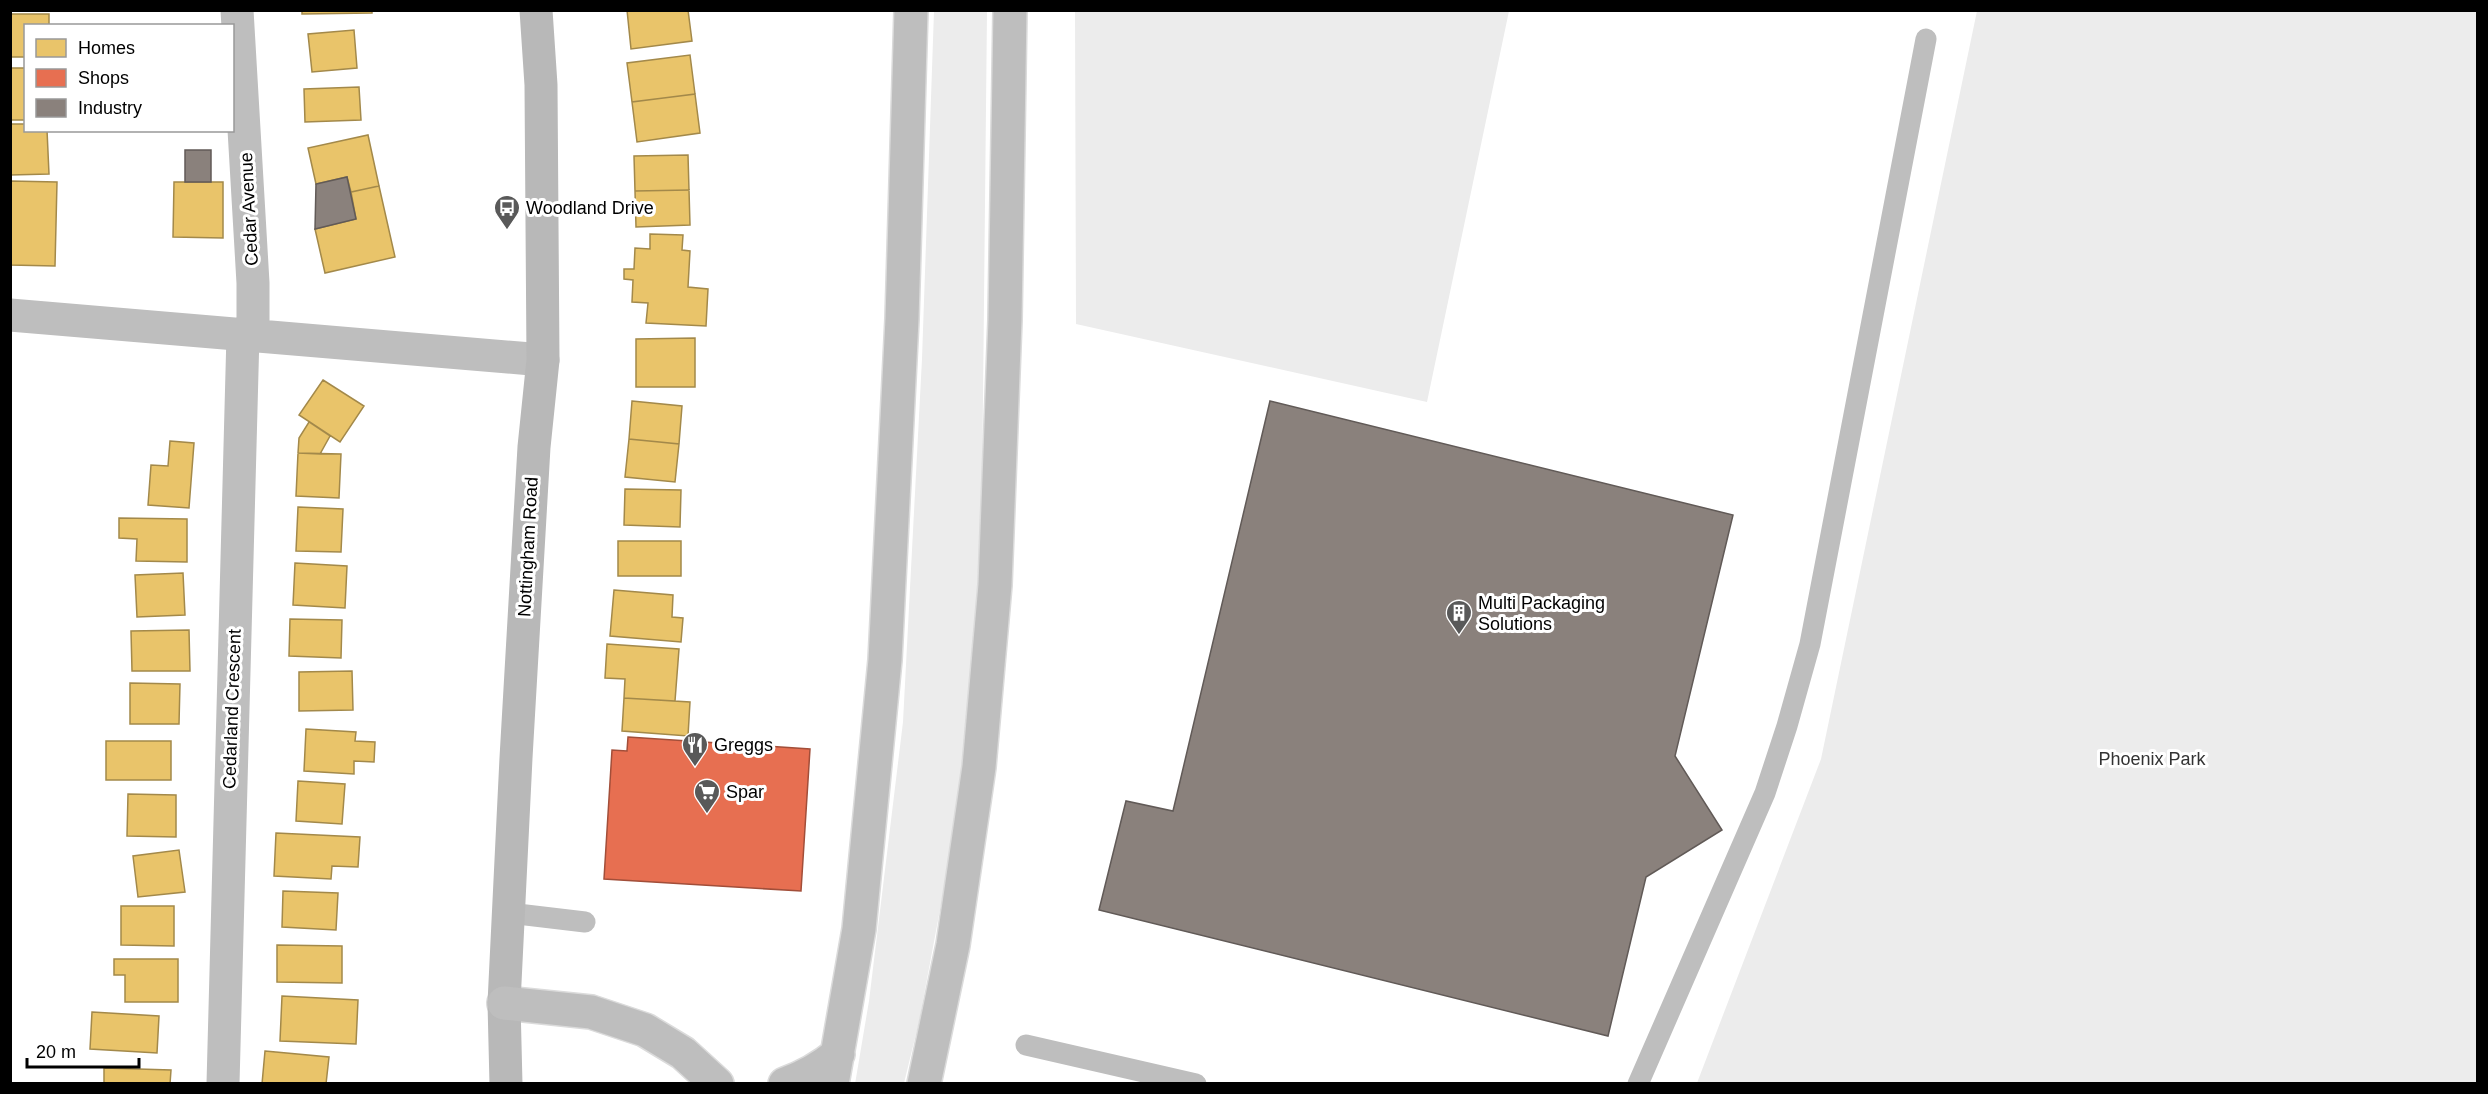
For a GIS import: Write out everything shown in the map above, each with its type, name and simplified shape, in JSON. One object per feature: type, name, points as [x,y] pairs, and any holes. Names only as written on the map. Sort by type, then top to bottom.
[{"type":"main road","name":"Cedar Avenue","points":[[237,10],[253,283],[248,335]]},
{"type":"main road","points":[[785,1083],[822,1068],[835,1069],[859,929],[885,660],[902,319],[911,10]]},
{"type":"main road","points":[[924,1083],[953,945],[979,767],[994,596],[1005,320],[1010,10]]},
{"type":"main road","points":[[10,315],[543,360]]},
{"type":"main road","name":"Cedarland Crescent","points":[[223,1083],[248,335]]},
{"type":"main road","points":[[504,1003],[591,1012],[645,1030],[683,1053],[717,1083]]},
{"type":"street","name":"Nottingham Road","points":[[506,1083],[504,1003],[533,459],[543,360],[541,85],[536,10]]},
{"type":"lane","points":[[1638,1083],[1765,793],[1810,644],[1926,39]]},
{"type":"lane","points":[[509,913],[585,922]]},
{"type":"lane","points":[[1026,1046],[1196,1083]]},
{"type":"green space","points":[[934,11],[987,11],[982,494],[973,665],[954,835],[919,1022],[904,1083],[855,1084],[869,1001],[903,722],[922,359]]},
{"type":"green space","points":[[1075,11],[1509,11],[1427,402],[1076,324]]},
{"type":"green space","name":"Phoenix Park","points":[[1977,11],[2477,11],[2477,1083],[1697,1083],[1821,759]]},
{"type":"building: Homes","points":[[302,10],[372,10],[372,13],[302,14]]},
{"type":"building: Homes","points":[[627,10],[688,10],[692,41],[631,49]]},
{"type":"building: Homes","points":[[10,14],[49,14],[49,24],[24,24],[24,57],[10,57]]},
{"type":"building: Homes","points":[[354,30],[357,68],[312,72],[308,34]]},
{"type":"building: Homes","points":[[690,55],[695,94],[632,102],[627,63]]},
{"type":"building: Homes","points":[[10,68],[24,68],[24,120],[10,120]]},
{"type":"building: Homes","points":[[359,87],[361,120],[305,122],[304,89]]},
{"type":"building: Homes","points":[[695,94],[700,133],[637,142],[632,102]]},
{"type":"building: Homes","points":[[10,124],[24,124],[24,132],[47,132],[49,174],[10,175]]},
{"type":"building: Homes","points":[[368,135],[379,186],[351,192],[347,177],[316,184],[308,148]]},
{"type":"building: Homes","points":[[688,155],[689,190],[635,191],[634,156]]},
{"type":"building: Homes","points":[[10,181],[57,182],[55,266],[10,265]]},
{"type":"building: Homes","points":[[174,182],[223,182],[223,238],[173,237]]},
{"type":"building: Homes","points":[[379,186],[395,257],[325,273],[315,229],[356,219],[351,192]]},
{"type":"building: Homes","points":[[689,190],[690,225],[636,227],[635,191]]},
{"type":"building: Homes","points":[[650,234],[683,235],[682,250],[690,251],[688,287],[708,289],[706,326],[646,323],[648,303],[632,302],[633,280],[624,279],[624,269],[634,269],[635,248],[650,249]]},
{"type":"building: Homes","points":[[695,338],[695,387],[636,387],[636,339]]},
{"type":"building: Homes","points":[[323,380],[364,406],[340,442],[299,415]]},
{"type":"building: Homes","points":[[632,401],[682,406],[679,444],[629,439]]},
{"type":"building: Homes","points":[[309,422],[330,436],[320,454],[298,453],[299,438]]},
{"type":"building: Homes","points":[[629,439],[679,444],[675,482],[625,477]]},
{"type":"building: Homes","points":[[170,441],[194,443],[189,508],[148,505],[151,465],[168,466]]},
{"type":"building: Homes","points":[[298,453],[341,454],[339,498],[296,496]]},
{"type":"building: Homes","points":[[625,489],[681,490],[680,527],[624,525]]},
{"type":"building: Homes","points":[[298,507],[343,509],[341,552],[296,551]]},
{"type":"building: Homes","points":[[119,518],[187,519],[187,562],[136,561],[137,539],[119,538]]},
{"type":"building: Homes","points":[[618,541],[681,541],[681,576],[618,576]]},
{"type":"building: Homes","points":[[295,563],[347,566],[345,608],[293,605]]},
{"type":"building: Homes","points":[[183,573],[185,615],[137,617],[135,575]]},
{"type":"building: Homes","points":[[614,590],[673,595],[672,617],[683,618],[681,642],[610,636]]},
{"type":"building: Homes","points":[[290,619],[342,620],[341,658],[289,656]]},
{"type":"building: Homes","points":[[189,630],[190,671],[132,671],[131,631]]},
{"type":"building: Homes","points":[[607,644],[679,649],[675,701],[624,698],[625,679],[605,678]]},
{"type":"building: Homes","points":[[352,671],[353,710],[299,711],[299,672]]},
{"type":"building: Homes","points":[[130,683],[180,684],[179,724],[130,724]]},
{"type":"building: Homes","points":[[624,698],[690,702],[688,736],[622,731]]},
{"type":"building: Homes","points":[[306,729],[356,732],[355,741],[375,742],[374,762],[354,761],[354,774],[304,771]]},
{"type":"building: Homes","points":[[106,741],[171,741],[171,780],[106,780]]},
{"type":"building: Homes","points":[[298,781],[345,784],[342,824],[296,821]]},
{"type":"building: Homes","points":[[128,794],[176,795],[176,837],[127,836]]},
{"type":"building: Homes","points":[[276,833],[360,837],[358,867],[332,866],[331,879],[274,876]]},
{"type":"building: Homes","points":[[179,850],[185,892],[138,897],[133,856]]},
{"type":"building: Homes","points":[[283,891],[338,893],[336,930],[282,927]]},
{"type":"building: Homes","points":[[121,906],[174,906],[174,946],[121,945]]},
{"type":"building: Homes","points":[[277,945],[342,946],[342,983],[277,982]]},
{"type":"building: Homes","points":[[114,959],[178,959],[178,1002],[125,1002],[125,975],[114,975]]},
{"type":"building: Homes","points":[[282,996],[358,1000],[356,1044],[280,1041]]},
{"type":"building: Homes","points":[[92,1012],[159,1016],[157,1053],[90,1049]]},
{"type":"building: Homes","points":[[265,1051],[329,1057],[326,1084],[262,1084]]},
{"type":"building: Homes","points":[[104,1068],[171,1070],[170,1084],[104,1084]]},
{"type":"building: Shops","name":"Spar","points":[[628,737],[810,749],[801,891],[604,879],[612,750],[627,751]]},
{"type":"building: Industry","points":[[185,150],[211,150],[211,182],[185,182]]},
{"type":"building: Industry","points":[[347,177],[356,219],[315,229],[316,184]]},
{"type":"building: Industry","name":"Multi Packaging Solutions","points":[[1270,401],[1733,515],[1675,756],[1722,830],[1646,877],[1608,1036],[1099,910],[1126,801],[1173,811]]},
{"type":"place","name":"Woodland Drive","points":[[507,231]]},
{"type":"place","name":"Multi Packaging Solutions","points":[[1459,636]]},
{"type":"place","name":"Greggs","points":[[695,768]]},
{"type":"place","name":"Spar","points":[[707,815]]}]
